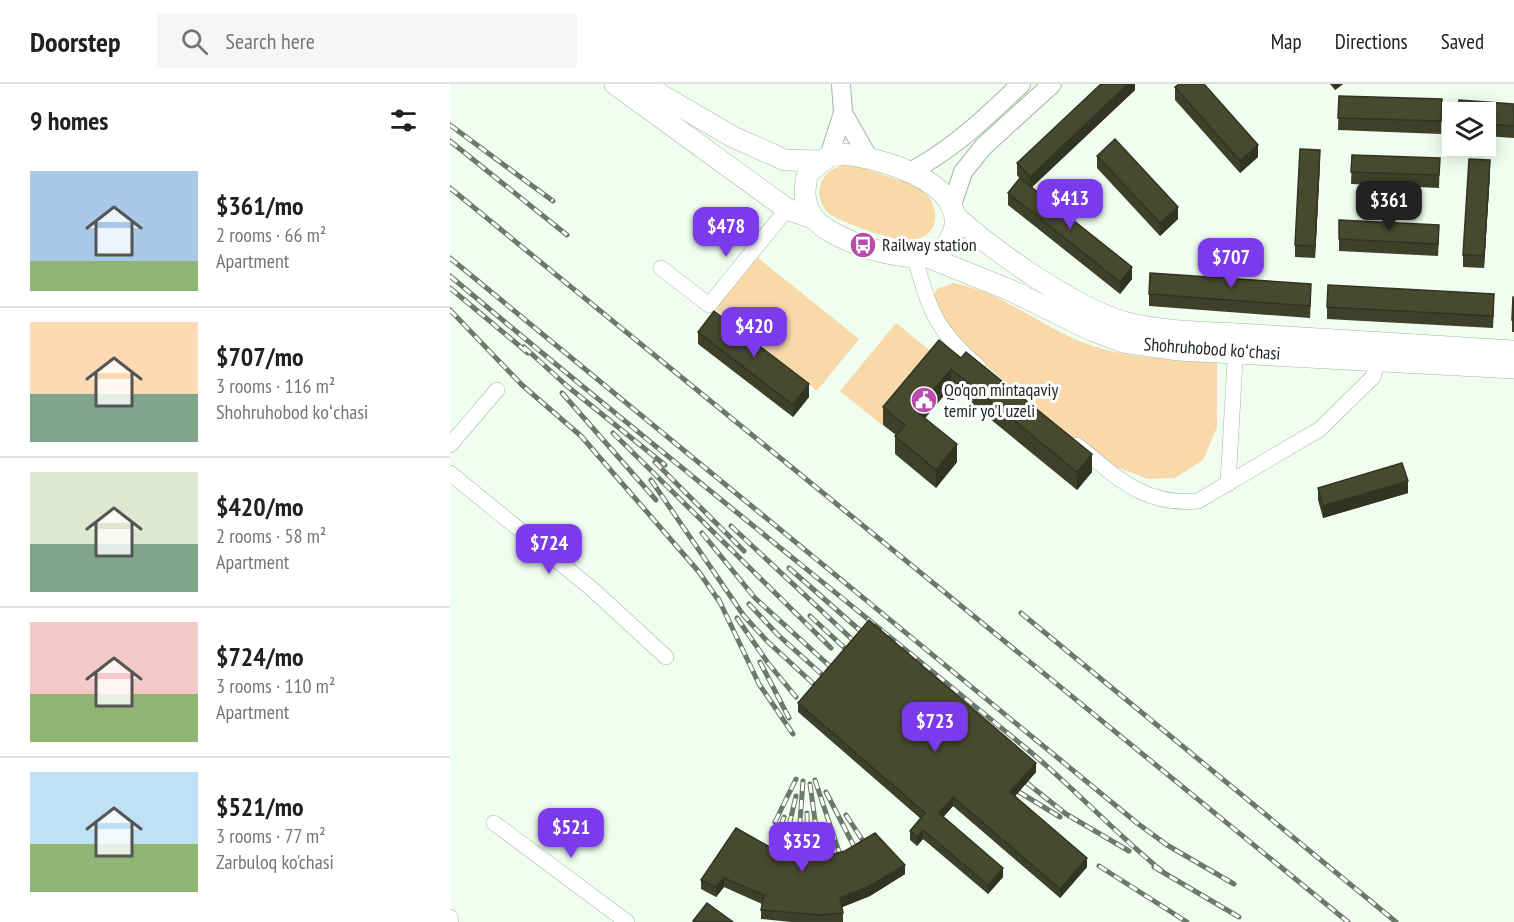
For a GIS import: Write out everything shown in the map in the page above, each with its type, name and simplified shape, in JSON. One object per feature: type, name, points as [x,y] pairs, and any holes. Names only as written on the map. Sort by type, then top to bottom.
[{"type":"highway","points":[[615,84],[787,209],[813,218],[834,234],[895,255],[922,258],[940,252],[950,242],[954,229],[953,211],[934,184],[869,159],[842,154],[825,159],[785,160],[733,137],[642,84]]},
{"type":"highway","points":[[813,218],[808,207],[805,185],[808,172],[825,159]]},
{"type":"highway","name":"Shohruhobod koʻchasi","points":[[953,211],[979,238],[1023,267],[1099,312],[1124,322],[1236,343],[1378,360],[1514,368]]},
{"type":"highway","name":"Shohruhobod koʻchasi","points":[[922,258],[1012,291],[1090,330],[1123,342],[1179,350],[1236,343],[1514,351]]},
{"type":"main road","points":[[825,159],[843,113],[841,84]]},
{"type":"main road","points":[[902,170],[940,156],[966,136],[1021,84]]},
{"type":"main road","points":[[953,211],[963,172],[976,156],[1052,84]]},
{"type":"main road","points":[[843,113],[869,159]]},
{"type":"street","points":[[661,268],[709,305],[787,209]]},
{"type":"street","points":[[922,258],[935,320],[956,347],[993,377]]},
{"type":"street","points":[[1228,484],[1236,343]]},
{"type":"street","points":[[1067,437],[1122,482],[1140,493],[1158,500],[1178,503],[1198,501],[1320,429],[1372,377],[1378,360]]},
{"type":"street","points":[[450,445],[497,390]]},
{"type":"street","points":[[450,473],[592,589],[666,657]]},
{"type":"street","points":[[494,823],[627,922]]},
{"type":"street","points":[[450,917],[451,922]]},
{"type":"shaded area","points":[[844,165],[857,166],[917,186],[931,200],[934,209],[935,218],[929,233],[921,238],[910,240],[891,238],[857,227],[829,214],[820,199],[820,185],[835,168]]},
{"type":"shaded area","points":[[757,257],[859,339],[817,391],[715,309]]},
{"type":"shaded area","points":[[953,283],[986,293],[1062,333],[1093,346],[1146,357],[1217,361],[1217,427],[1203,460],[1175,478],[1148,479],[1116,467],[1075,441],[951,336],[931,299],[937,289]]},
{"type":"shaded area","points":[[896,323],[938,357],[882,425],[840,391]]},
{"type":"building","points":[[1101,84],[1128,84],[1030,177],[1017,163]]},
{"type":"building","points":[[1179,84],[1204,84],[1258,145],[1240,161],[1175,87]]},
{"type":"building","points":[[1339,96],[1442,99],[1441,121],[1338,118]]},
{"type":"building","points":[[1459,100],[1486,102],[1459,102]]},
{"type":"building","points":[[1496,103],[1514,104],[1514,126],[1496,125]]},
{"type":"building","points":[[1115,139],[1178,207],[1160,223],[1097,156]]},
{"type":"building","points":[[1300,149],[1320,150],[1315,246],[1295,245]]},
{"type":"building","points":[[1352,155],[1440,158],[1439,175],[1351,172]]},
{"type":"building","points":[[1469,159],[1490,160],[1484,256],[1463,255]]},
{"type":"building","points":[[1020,178],[1132,267],[1120,282],[1008,193]]},
{"type":"building","points":[[1339,220],[1439,225],[1438,244],[1339,239]]},
{"type":"building","points":[[1150,273],[1311,284],[1310,306],[1149,294]]},
{"type":"building","points":[[1328,285],[1494,294],[1493,316],[1327,307]]},
{"type":"building","points":[[1513,297],[1514,320],[1512,320]]},
{"type":"building","points":[[714,311],[809,384],[793,405],[698,332]]},
{"type":"building","points":[[939,340],[961,358],[966,352],[1092,454],[1077,472],[951,369],[916,411],[957,444],[936,470],[895,436],[905,425],[883,407]]},
{"type":"building","points":[[1402,463],[1408,481],[1323,506],[1318,488]]},
{"type":"building","points":[[869,620],[1036,763],[1010,792],[1087,858],[1060,889],[953,797],[939,813],[1003,868],[988,885],[923,830],[917,837],[910,831],[925,813],[798,703]]},
{"type":"building","points":[[736,828],[775,850],[830,855],[845,851],[875,833],[905,865],[870,886],[840,898],[843,913],[819,915],[761,910],[764,895],[724,878],[716,887],[701,880]]},
{"type":"building","points":[[707,903],[733,922],[694,922]]},
{"type":"railway","points":[[450,125],[553,201]]},
{"type":"railway","points":[[450,141],[567,235]]},
{"type":"railway","points":[[450,188],[1348,922]]},
{"type":"railway","points":[[450,258],[1137,823],[1167,845],[1234,884]]},
{"type":"railway","points":[[450,276],[1027,749],[1162,871]]},
{"type":"railway","points":[[450,288],[528,353]]},
{"type":"railway","points":[[450,310],[522,385],[581,436],[699,572],[721,604]]},
{"type":"railway","points":[[524,347],[567,386],[665,465]]},
{"type":"railway","points":[[562,393],[656,500]]},
{"type":"railway","points":[[613,433],[831,648]]},
{"type":"railway","points":[[655,462],[744,551]]},
{"type":"railway","points":[[651,480],[744,616],[768,642],[818,688]]},
{"type":"railway","points":[[731,526],[857,644]]},
{"type":"railway","points":[[702,533],[755,598],[834,670]]},
{"type":"railway","points":[[789,568],[864,634]]},
{"type":"railway","points":[[718,598],[759,684],[793,734]]},
{"type":"railway","points":[[749,604],[778,635],[827,679]]},
{"type":"railway","points":[[1021,613],[1396,922]]},
{"type":"railway","points":[[810,616],[849,652]]},
{"type":"railway","points":[[737,618],[768,663],[796,697]]},
{"type":"railway","points":[[760,662],[789,718]]},
{"type":"railway","points":[[775,822],[796,779]]},
{"type":"railway","points":[[815,780],[842,861]]},
{"type":"railway","points":[[797,863],[803,781]]},
{"type":"railway","points":[[1027,783],[1066,814],[1129,851]]},
{"type":"railway","points":[[810,784],[821,864]]},
{"type":"railway","points":[[826,792],[858,854]]},
{"type":"railway","points":[[1019,792],[1060,817]]},
{"type":"railway","points":[[781,860],[796,796]]},
{"type":"railway","points":[[807,813],[808,864]]},
{"type":"railway","points":[[846,815],[867,847]]},
{"type":"railway","points":[[769,856],[784,817]]},
{"type":"railway","points":[[1099,866],[1187,922]]},
{"type":"railway","points":[[1154,867],[1239,917]]},
{"type":"place","name":"Railway station","points":[[863,245]]},
{"type":"place","name":"Qo'qon mintaqaviy temir yo'l uzeli","points":[[924,400]]}]
